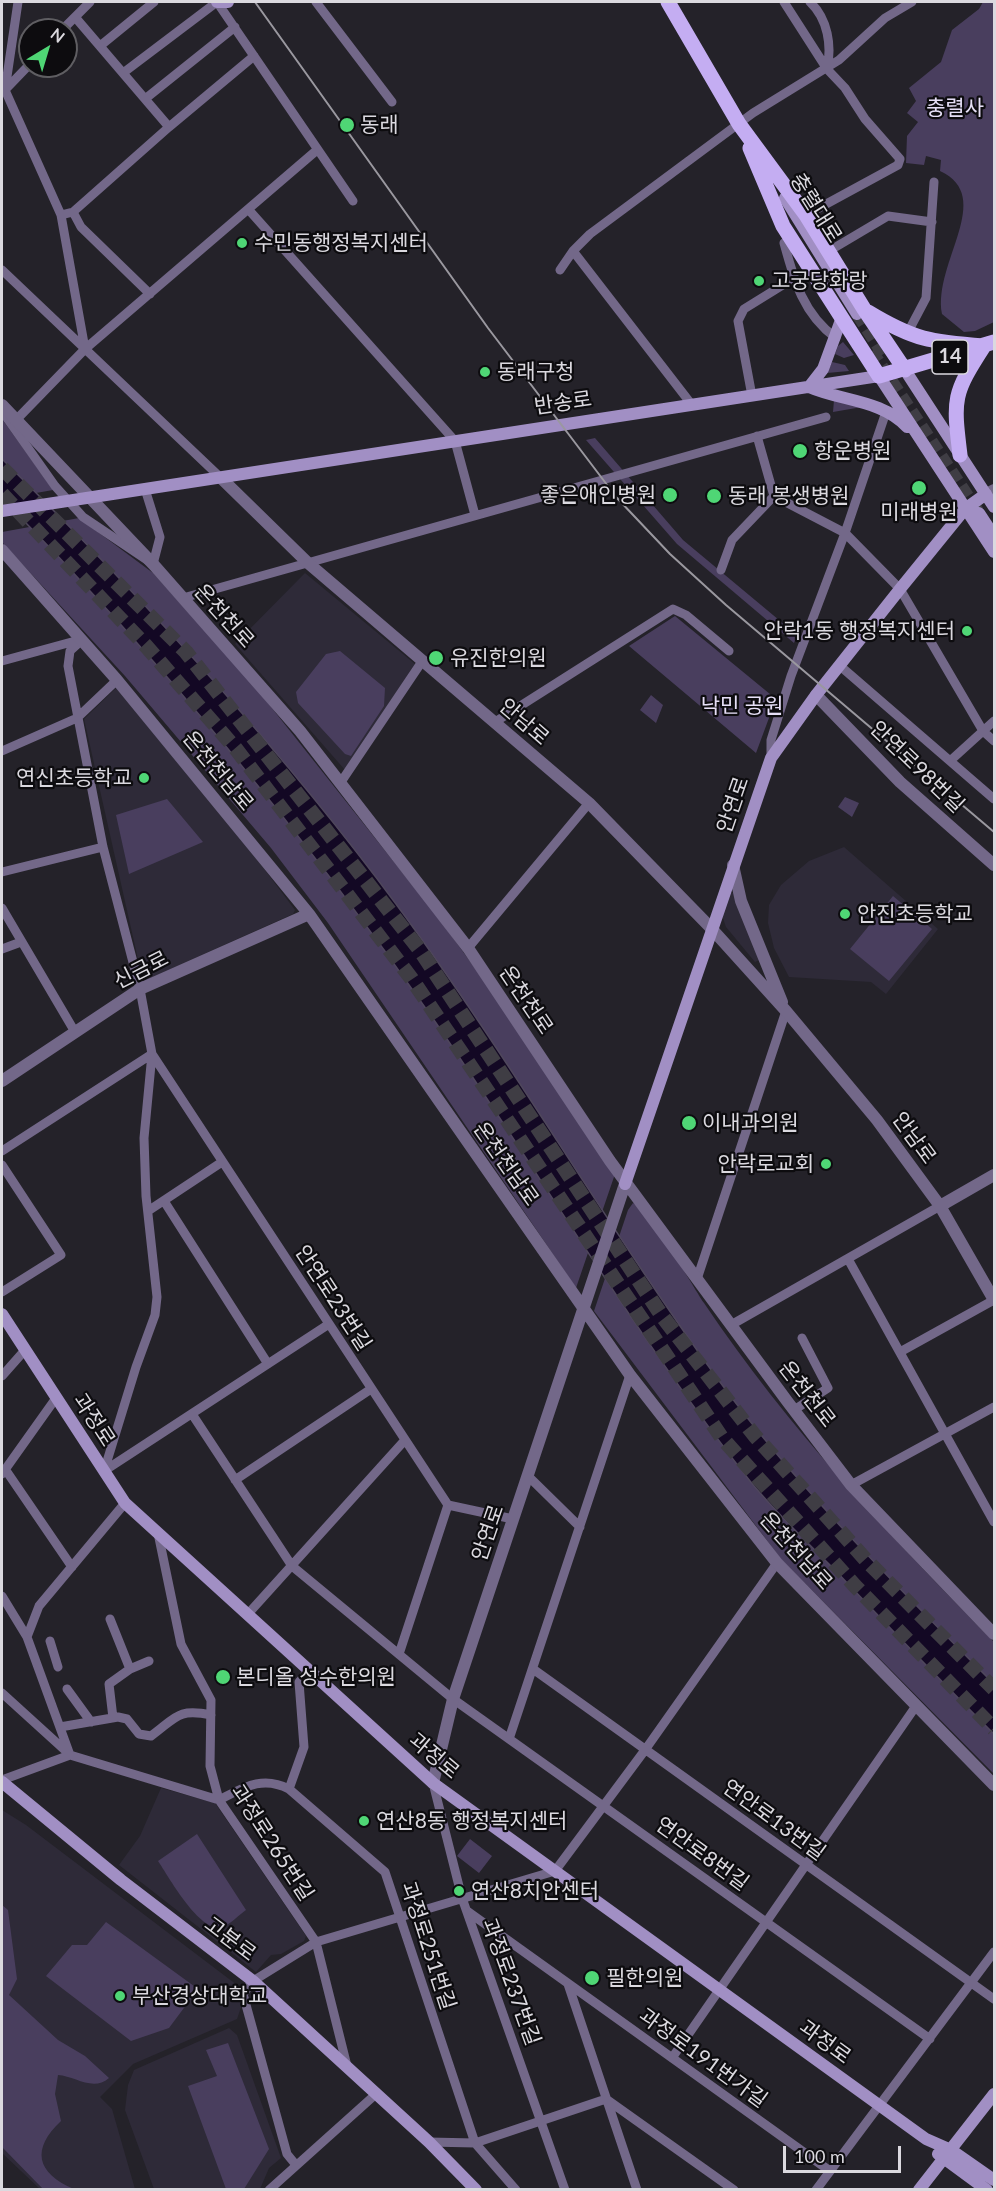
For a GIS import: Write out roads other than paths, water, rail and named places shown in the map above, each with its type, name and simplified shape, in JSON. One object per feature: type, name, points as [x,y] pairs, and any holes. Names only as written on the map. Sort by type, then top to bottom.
[{"type":"main road","points":[[217,2],[228,2]]},
{"type":"main road","name":"충렬대로","points":[[668,2],[851,320]]},
{"type":"main road","points":[[739,124],[806,215],[829,251],[851,320],[879,376],[994,552]]},
{"type":"main road","points":[[739,124],[791,238],[851,320],[905,370],[960,455],[990,492],[987,510],[994,536]]},
{"type":"main road","points":[[851,320],[933,342],[989,344]]},
{"type":"main road","points":[[851,320],[823,369],[809,387],[899,417],[923,443]]},
{"type":"main road","points":[[960,455],[955,414],[957,392],[989,344]]},
{"type":"main road","name":"반송로","points":[[2,511],[879,376],[989,344]]},
{"type":"main road","name":"안연로","points":[[625,1186],[711,928],[771,758],[839,665],[965,509],[990,492]]},
{"type":"main road","points":[[987,510],[994,521]]},
{"type":"main road","name":"과정로","points":[[2,1314],[125,1503],[432,1783],[947,2154]]},
{"type":"main road","name":"고분로","points":[[2,1781],[121,1880],[253,1981],[429,2142],[476,2190]]},
{"type":"main road","points":[[919,2190],[994,2094]]},
{"type":"main road","points":[[947,2154],[994,2180]]},
{"type":"main road","points":[[947,2154],[987,2190]]},
{"type":"street","points":[[18,2],[3,92],[61,215],[85,349]]},
{"type":"street","points":[[90,2],[75,17],[169,127]]},
{"type":"street","points":[[100,46],[154,2]]},
{"type":"street","points":[[123,73],[217,2],[352,201]]},
{"type":"street","points":[[316,2],[392,102]]},
{"type":"street","points":[[784,2],[826,69],[845,88],[865,119],[900,159],[898,165],[806,215]]},
{"type":"street","points":[[560,270],[573,251],[590,234],[753,113],[826,69],[885,18],[912,2]]},
{"type":"street","points":[[814,5],[828,38],[830,55],[826,69]]},
{"type":"street","points":[[145,99],[235,27]]},
{"type":"street","points":[[61,215],[73,212],[254,56]]},
{"type":"street","points":[[3,92],[18,76]]},
{"type":"street","points":[[17,419],[85,349],[318,150]]},
{"type":"street","points":[[907,334],[926,298],[934,182]]},
{"type":"street","points":[[248,209],[455,441],[475,515]]},
{"type":"street","points":[[73,212],[81,227],[150,294]]},
{"type":"street","points":[[829,251],[888,216],[932,222]]},
{"type":"street","points":[[791,238],[784,243],[794,281],[807,309],[851,320]]},
{"type":"street","points":[[573,251],[692,405]]},
{"type":"street","points":[[2,270],[221,478]]},
{"type":"street","points":[[752,396],[738,321],[744,309],[786,283],[794,281]]},
{"type":"street","name":"온천천로","points":[[2,405],[153,564],[300,730],[468,948],[625,1186],[851,1485],[994,1634]]},
{"type":"street","points":[[2,410],[55,486],[83,517],[153,564],[160,537],[140,489]]},
{"type":"street","points":[[771,758],[771,740],[791,676],[845,533],[886,412]]},
{"type":"street","points":[[183,598],[826,417]]},
{"type":"street","points":[[758,436],[774,496],[845,533],[900,589],[982,731],[994,741]]},
{"type":"street","name":"안남로","points":[[221,478],[308,563],[589,803],[711,928],[786,1011],[877,1120],[940,1206],[994,1300],[900,1352]]},
{"type":"street","points":[[721,570],[732,540],[774,496]]},
{"type":"street","name":"온천천남로","points":[[4,555],[117,680],[309,914],[630,1375],[777,1563],[994,1785]]},
{"type":"street","points":[[495,722],[673,609],[686,615],[729,651]]},
{"type":"street","points":[[2,661],[82,640]]},
{"type":"street","points":[[82,640],[70,651],[68,666],[103,847],[140,989],[152,1054],[144,1138],[148,1211],[157,1276],[155,1315],[136,1367],[104,1471]]},
{"type":"street","points":[[341,782],[423,660]]},
{"type":"street","points":[[839,665],[994,799]]},
{"type":"street","points":[[2,751],[77,718],[117,680]]},
{"type":"street","name":"안연로98번길","points":[[816,695],[900,782],[994,865]]},
{"type":"street","points":[[950,761],[994,721]]},
{"type":"street","points":[[468,948],[589,803]]},
{"type":"street","points":[[2,872],[103,847]]},
{"type":"street","name":"안남로","points":[[733,865],[741,901],[786,1011]]},
{"type":"street","points":[[2,908],[75,1032]]},
{"type":"street","name":"신금로","points":[[2,1081],[140,989],[309,914]]},
{"type":"street","points":[[2,949],[21,942]]},
{"type":"street","points":[[697,1279],[786,1011]]},
{"type":"street","points":[[2,1151],[152,1054]]},
{"type":"street","name":"안연로23번길","points":[[152,1054],[448,1506]]},
{"type":"street","points":[[148,1211],[222,1162]]},
{"type":"street","points":[[2,1165],[61,1255],[2,1292]]},
{"type":"street","points":[[731,1325],[994,1175]]},
{"type":"street","name":"안연로","points":[[432,1783],[453,1699],[625,1186]]},
{"type":"street","points":[[164,1201],[268,1364]]},
{"type":"street","points":[[848,1259],[994,1522]]},
{"type":"street","points":[[104,1471],[329,1324]]},
{"type":"street","points":[[794,1410],[828,1389],[802,1338]]},
{"type":"street","points":[[2,1376],[25,1350]]},
{"type":"street","points":[[509,1739],[630,1375]]},
{"type":"street","points":[[235,1480],[371,1389]]},
{"type":"street","points":[[56,1398],[3,1472],[72,1567]]},
{"type":"street","points":[[851,1485],[994,1407]]},
{"type":"street","name":"연안로8번길","points":[[192,1414],[292,1566],[453,1699],[930,2039]]},
{"type":"street","points":[[247,1615],[405,1440]]},
{"type":"street","points":[[528,1476],[580,1527]]},
{"type":"street","points":[[27,1637],[39,1606],[125,1503]]},
{"type":"street","points":[[399,1654],[448,1506],[513,1519]]},
{"type":"street","name":"과정로265번길","points":[[158,1533],[181,1644],[211,1700],[210,1766],[219,1800],[316,1942],[347,2066]]},
{"type":"street","points":[[296,2165],[287,2154],[243,1994],[253,1981],[316,1942],[555,1871],[645,1750],[777,1563]]},
{"type":"street","points":[[2,1596],[27,1637],[69,1755]]},
{"type":"street","points":[[110,1619],[130,1669]]},
{"type":"street","points":[[50,1641],[58,1667]]},
{"type":"street","points":[[113,1718],[109,1684],[130,1669],[149,1660]]},
{"type":"street","name":"연안로13번길","points":[[532,1669],[994,1999]]},
{"type":"street","points":[[2,1693],[69,1755],[219,1800],[255,1782],[268,1782],[289,1789],[304,1747],[299,1682],[309,1671]]},
{"type":"street","points":[[67,1689],[91,1722]]},
{"type":"street","points":[[672,2058],[916,1706]]},
{"type":"street","points":[[60,1728],[113,1718],[127,1719],[139,1734],[151,1736],[163,1724],[190,1711],[210,1715]]},
{"type":"street","points":[[2,1781],[69,1755]]},
{"type":"street","name":"과정로237번길","points":[[432,1783],[466,1911],[565,2190]]},
{"type":"street","name":"과정로251번길","points":[[289,1789],[385,1872],[398,1917],[475,2143],[516,2190]]},
{"type":"street","name":"과정로191번가길","points":[[466,1911],[830,2171]]},
{"type":"street","points":[[816,2190],[994,1952]]},
{"type":"street","points":[[568,1984],[637,2190]]},
{"type":"street","points":[[269,2190],[376,2094]]},
{"type":"street","points":[[429,2142],[475,2143],[606,2099]]},
{"type":"street","points":[[606,2099],[735,2190]]},
{"type":"tunnel","points":[[857,314],[885,358]]},
{"type":"tunnel","points":[[872,351],[978,511]]},
{"type":"tunnel","points":[[2,468],[186,652],[420,950],[662,1316],[755,1436],[866,1560],[994,1689]]},
{"type":"tunnel","points":[[2,494],[146,646],[236,749],[411,978],[722,1438],[855,1586],[994,1729]]},
{"type":"railway","points":[[255,2],[488,328],[617,498],[670,554],[726,605],[994,832]]},
{"type":"place","name":"동래","points":[[347,125]]},
{"type":"place","name":"수민동행정복지센터","points":[[242,243]]},
{"type":"place","name":"고궁당화랑","points":[[759,281]]},
{"type":"place","name":"동래구청","points":[[485,372]]},
{"type":"place","name":"항운병원","points":[[800,451]]},
{"type":"place","name":"미래병원","points":[[919,488]]},
{"type":"place","name":"좋은애인병원","points":[[670,495]]},
{"type":"place","name":"동래 봉생병원","points":[[714,496]]},
{"type":"place","name":"안락1동 행정복지센터","points":[[967,631]]},
{"type":"place","name":"유진한의원","points":[[436,658]]},
{"type":"place","name":"연신초등학교","points":[[144,778]]},
{"type":"place","name":"안진초등학교","points":[[845,914]]},
{"type":"place","name":"이내과의원","points":[[689,1123]]},
{"type":"place","name":"안락로교회","points":[[826,1164]]},
{"type":"place","name":"본디올 성수한의원","points":[[223,1677]]},
{"type":"place","name":"연산8동 행정복지센터","points":[[364,1821]]},
{"type":"place","name":"연산8치안센터","points":[[459,1891]]},
{"type":"place","name":"필한의원","points":[[592,1978]]},
{"type":"place","name":"부산경상대학교","points":[[120,1996]]},
{"type":"park label","name":"충렬사","points":[[955,108]]},
{"type":"park label","name":"낙민 공원","points":[[742,706]]}]
